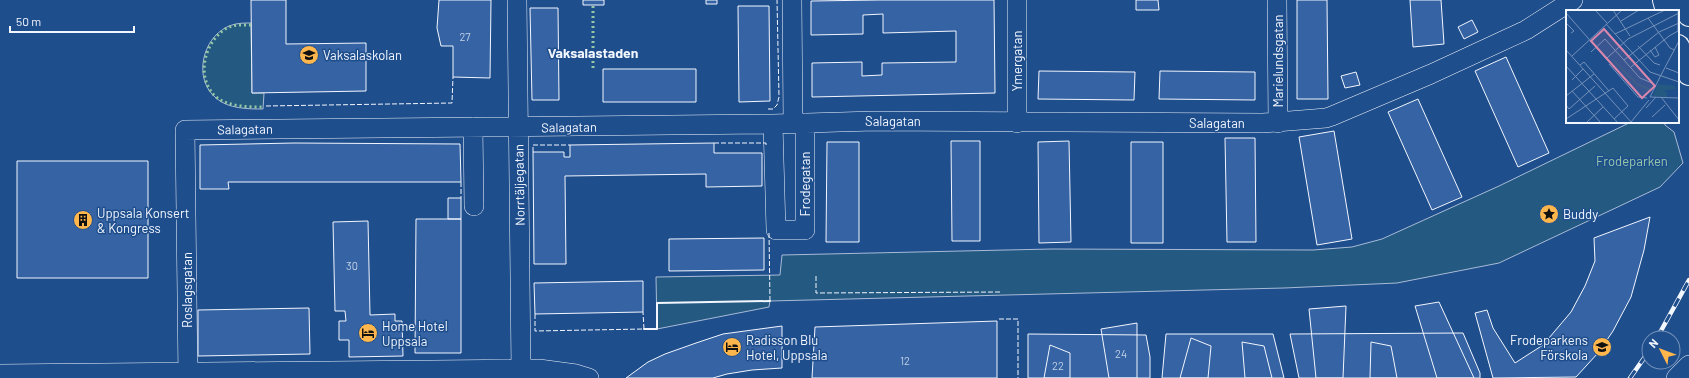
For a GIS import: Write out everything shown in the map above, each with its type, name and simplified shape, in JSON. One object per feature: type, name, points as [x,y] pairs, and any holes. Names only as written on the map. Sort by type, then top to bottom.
[{"type":"main road","points":[[1664,0],[1667,10]]},
{"type":"main road","points":[[1682,0],[1689,15]]},
{"type":"main road","points":[[1679,49],[1689,74]]},
{"type":"street","name":"Norrtäljegatan","points":[[517,0],[521,370]]},
{"type":"street","name":"Frodegatan","points":[[773,124],[776,230],[805,230],[792,0]]},
{"type":"street","name":"Ymergatan","points":[[1017,0],[1017,123]]},
{"type":"street","name":"Marielundsgatan","points":[[1277,0],[1278,123]]},
{"type":"street","name":"Salagatan","points":[[185,130],[773,124],[874,121],[1017,123],[1278,123],[1326,118],[1332,116],[1431,74],[1526,30],[1573,0]]},
{"type":"street","points":[[473,127],[474,206]]},
{"type":"street","name":"Roslagsgatan","points":[[185,130],[188,376]]},
{"type":"street","points":[[0,374],[188,376],[521,370],[561,372],[589,378]]},
{"type":"green space","points":[[242,23],[251,23],[252,93],[264,93],[263,109],[239,108],[221,102],[209,90],[204,81],[204,60],[206,50],[212,40],[218,33],[227,27]]},
{"type":"green space","name":"Frodeparken","points":[[1629,123],[1664,123],[1674,132],[1683,163],[1660,187],[1499,263],[1397,283],[1284,288],[770,301],[769,307],[657,329],[656,277],[780,275],[782,255],[1052,249],[1313,250],[1352,247],[1382,239],[1499,186]]},
{"type":"building","name":"Vaksalaskolan","points":[[251,0],[286,0],[286,44],[366,43],[366,91],[252,93]]},
{"type":"building","points":[[439,0],[491,0],[490,78],[453,77],[453,46],[441,46],[437,28]]},
{"type":"building","points":[[583,0],[604,0],[604,5],[583,5]]},
{"type":"building","points":[[706,0],[717,0],[717,4],[706,4]]},
{"type":"building","points":[[994,0],[995,93],[812,97],[812,63],[862,62],[862,76],[882,75],[882,63],[956,62],[956,31],[883,33],[883,14],[863,15],[863,34],[811,35],[811,1]]},
{"type":"building","points":[[1136,0],[1158,0],[1159,10],[1136,10]]},
{"type":"building","points":[[1297,0],[1327,0],[1328,99],[1297,99]]},
{"type":"building","points":[[1410,0],[1441,0],[1444,44],[1413,47]]},
{"type":"building","points":[[738,6],[769,6],[770,101],[739,102]]},
{"type":"building","points":[[530,8],[558,8],[559,100],[532,100]]},
{"type":"building","points":[[1472,20],[1478,32],[1464,39],[1458,27]]},
{"type":"building","points":[[1506,57],[1549,153],[1518,167],[1475,71]]},
{"type":"building","points":[[603,69],[696,69],[696,102],[603,102]]},
{"type":"building","points":[[1039,71],[1135,72],[1134,100],[1038,99]]},
{"type":"building","points":[[1160,71],[1255,72],[1255,100],[1159,99]]},
{"type":"building","points":[[1356,72],[1360,85],[1345,88],[1341,76]]},
{"type":"building","points":[[1418,99],[1462,197],[1432,210],[1388,112]]},
{"type":"building","points":[[1334,131],[1352,239],[1317,245],[1299,137]]},
{"type":"building","points":[[1225,138],[1255,138],[1256,242],[1227,242]]},
{"type":"building","points":[[951,141],[980,141],[980,241],[952,241]]},
{"type":"building","points":[[1069,141],[1071,242],[1039,243],[1038,142]]},
{"type":"building","points":[[827,142],[859,142],[859,242],[826,242]]},
{"type":"building","points":[[1131,142],[1163,142],[1163,243],[1131,243]]},
{"type":"building","points":[[294,143],[460,144],[461,182],[228,182],[229,189],[200,189],[200,145]]},
{"type":"building","points":[[714,143],[714,153],[762,153],[762,186],[706,187],[706,174],[565,176],[566,264],[534,264],[533,152],[564,152],[564,157],[570,157],[570,145]]},
{"type":"building","name":"Uppsala Konsert & Kongress","points":[[17,161],[148,161],[148,278],[17,278]]},
{"type":"building","points":[[448,198],[461,198],[461,219],[448,219]]},
{"type":"building","points":[[1650,217],[1644,250],[1631,297],[1613,331],[1598,353],[1576,377],[1493,378],[1475,313],[1487,310],[1493,328],[1515,363],[1543,345],[1571,312],[1585,286],[1595,261],[1594,238]]},
{"type":"building","points":[[416,219],[461,219],[461,353],[415,353]]},
{"type":"building","points":[[368,221],[370,315],[395,314],[395,321],[402,321],[403,356],[349,357],[349,340],[339,340],[339,321],[346,321],[345,311],[335,311],[333,222]]},
{"type":"building","points":[[764,238],[764,270],[669,271],[669,239]]},
{"type":"building","points":[[643,281],[643,312],[535,314],[534,283]]},
{"type":"building","points":[[1439,302],[1474,378],[1437,378],[1415,306]]},
{"type":"building","points":[[1346,306],[1343,378],[1316,378],[1309,309]]},
{"type":"building","points":[[309,308],[310,354],[198,356],[198,310]]},
{"type":"building","points":[[997,321],[997,378],[812,378],[815,327]]},
{"type":"building","points":[[1137,323],[1137,378],[1109,378],[1101,329]]},
{"type":"building","name":"Radisson Blu Hotel, Uppsala","points":[[782,326],[782,368],[752,370],[713,378],[626,378],[648,362],[665,354],[723,334]]},
{"type":"building","points":[[1463,333],[1480,373],[1480,378],[1299,378],[1290,334]]},
{"type":"building","points":[[1028,334],[1146,335],[1150,357],[1150,378],[1028,378]]},
{"type":"building","points":[[1166,334],[1273,334],[1284,378],[1162,378]]},
{"type":"building","points":[[1191,338],[1211,346],[1208,378],[1180,378]]},
{"type":"building","points":[[1242,342],[1264,346],[1272,378],[1245,378]]},
{"type":"building","points":[[1371,342],[1391,346],[1397,378],[1370,378]]},
{"type":"building","points":[[1050,345],[1070,353],[1070,378],[1044,378]]},
{"type":"railway","points":[[1661,330],[1689,280]]},
{"type":"railway","points":[[1630,378],[1641,362]]},
{"type":"hedge","points":[[593,5],[593,68]]},
{"type":"hedge","points":[[251,25],[236,25],[227,28],[219,34],[208,51],[204,70],[206,80],[216,97],[233,105],[264,107]]},
{"type":"fence","points":[[768,109],[773,109],[777,105],[779,97],[777,0]]},
{"type":"fence","points":[[266,106],[452,103],[453,77]]},
{"type":"fence","points":[[714,143],[766,143],[766,145]]},
{"type":"fence","points":[[533,152],[533,145],[570,145]]},
{"type":"fence","points":[[461,182],[461,198]]},
{"type":"fence","points":[[769,233],[770,301]]},
{"type":"fence","points":[[816,276],[816,293],[1001,292]]},
{"type":"fence","points":[[535,314],[535,331],[644,329],[643,312]]},
{"type":"fence","points":[[999,319],[1018,319],[1018,378]]},
{"type":"wall","points":[[644,329],[657,329],[657,303],[770,301]]},
{"type":"place","name":"Vaksalaskolan","points":[[309,55]]},
{"type":"place","name":"Buddy","points":[[1549,214]]},
{"type":"place","name":"Uppsala Konsert & Kongress","points":[[83,220]]},
{"type":"place","name":"Home Hotel Uppsala","points":[[368,333]]},
{"type":"place","name":"Radisson Blu Hotel, Uppsala","points":[[732,347]]},
{"type":"place","name":"Frodeparkens Förskola","points":[[1602,347]]},
{"type":"district","name":"Vaksalastaden","points":[[593,53]]}]
